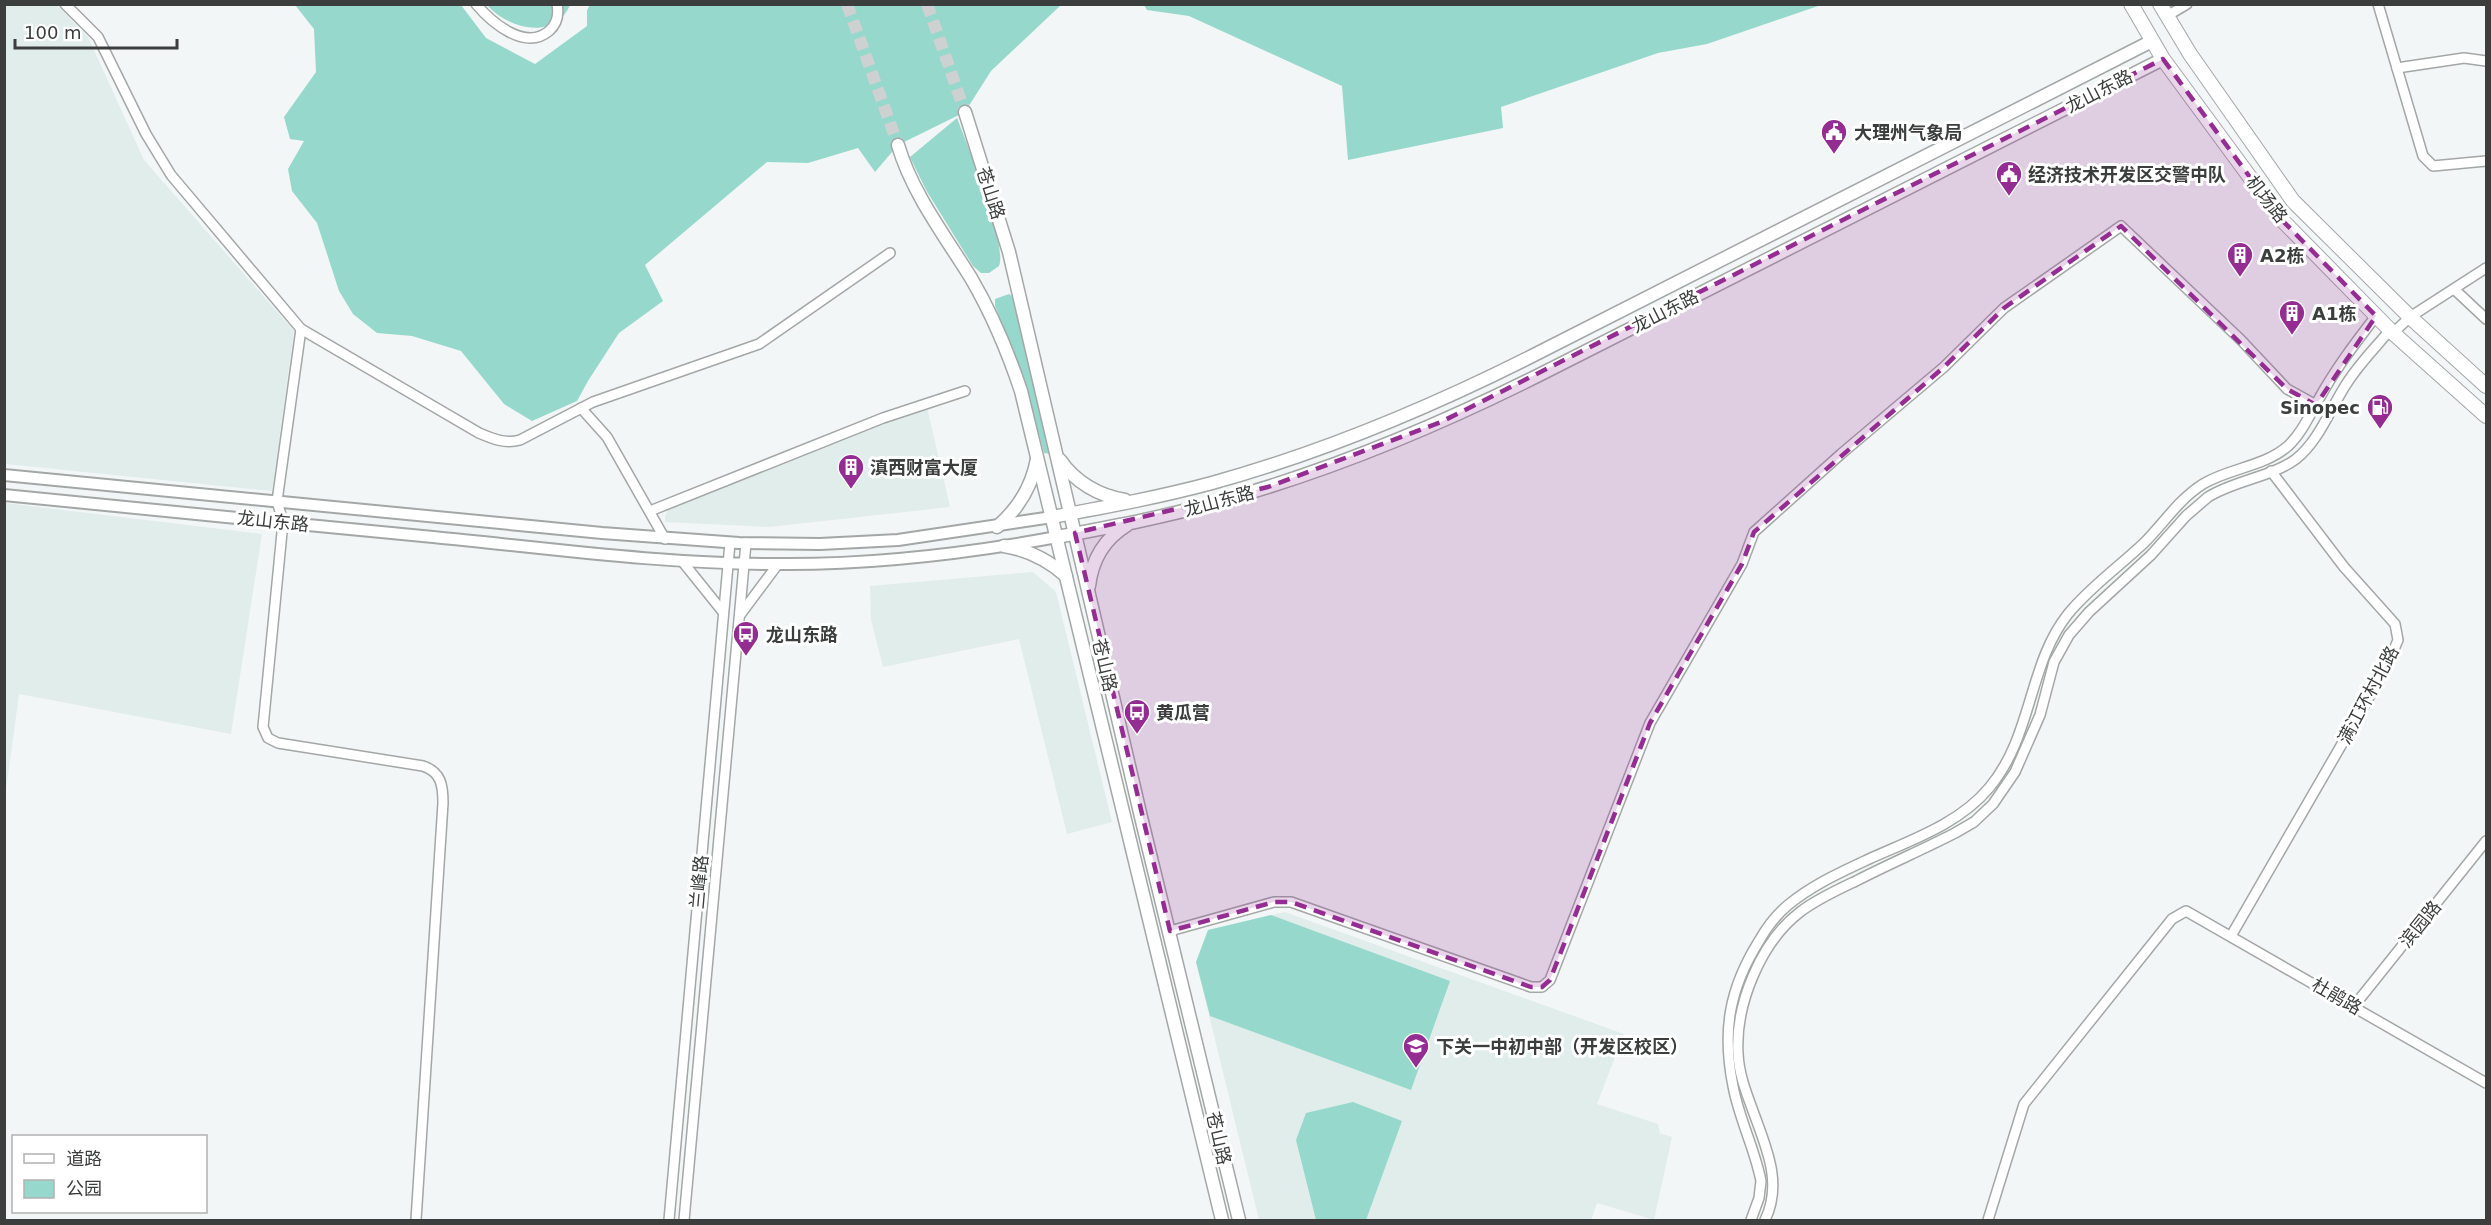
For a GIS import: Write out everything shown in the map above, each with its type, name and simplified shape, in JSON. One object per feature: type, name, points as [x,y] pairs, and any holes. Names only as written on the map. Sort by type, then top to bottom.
[{"type":"main road","name":"机场路","points":[[2131,4],[2163,59],[2280,218],[2376,316],[2487,416]]},
{"type":"main road","name":"机场路","points":[[2164,10],[2190,54],[2293,201],[2410,317],[2487,386]]},
{"type":"main road","name":"龙山东路","points":[[1052,517],[1204,485],[1262,468],[1341,440],[1441,399],[1534,355],[2152,41]]},
{"type":"main road","name":"龙山东路","points":[[1057,537],[1202,506],[1268,488],[1441,422],[1543,373],[2163,59]]},
{"type":"main road","points":[[2115,60],[2124,78]]},
{"type":"main road","name":"苍山路","points":[[965,112],[1004,236],[1239,1221]]},
{"type":"main road","name":"苍山路","points":[[898,145],[919,193],[978,290],[999,331],[1021,391],[1222,1221]]},
{"type":"main road","points":[[1056,454],[1070,472],[1088,487],[1111,497],[1135,501]]},
{"type":"main road","points":[[997,527],[1013,511],[1025,493],[1033,475],[1037,455]]},
{"type":"main road","points":[[1089,596],[1092,569],[1100,551],[1111,537],[1133,522]]},
{"type":"main road","points":[[1004,546],[1034,554],[1066,576]]},
{"type":"street","points":[[65,4],[92,29],[102,43],[164,166],[301,329],[479,433],[497,440],[511,442],[525,438],[581,408],[759,344],[890,253]]},
{"type":"street","points":[[476,4],[497,26],[519,36],[531,38],[540,36],[554,26],[557,4]]},
{"type":"street","points":[[2164,10],[2187,4]]},
{"type":"street","points":[[2378,4],[2423,156],[2433,166],[2487,161]]},
{"type":"street","points":[[2397,68],[2464,58],[2487,61]]},
{"type":"street","points":[[1170,931],[1274,902],[1291,902],[1531,987],[1542,987],[1550,980],[1650,723],[1742,564],[1754,532],[1841,454],[1944,367],[2004,308],[2121,226],[2241,340],[2287,389],[2316,405]]},
{"type":"street","points":[[1765,1221],[1773,1200],[1773,1179],[1740,1070],[1737,1045],[1739,1025],[1748,993],[1772,943],[1789,922],[1804,909],[1955,833],[1984,814],[2001,795],[2019,766],[2040,715],[2054,662],[2076,626],[2151,555],[2204,500],[2229,485],[2292,462],[2307,449],[2353,375],[2392,331],[2487,268]]},
{"type":"street","points":[[2454,289],[2487,319]]},
{"type":"street","points":[[1751,1221],[1761,1186],[1758,1168],[1738,1107],[1730,1068],[1728,1032],[1730,1008],[1738,981],[1748,959],[1780,911],[1823,882],[1936,829],[1963,812],[1982,796],[1997,778],[2011,753],[2028,711],[2047,648],[2070,612],[2144,543],[2176,507],[2197,488],[2213,479],[2274,455],[2285,448],[2296,437],[2349,350],[2376,316]]},
{"type":"street","points":[[301,329],[278,501],[283,522],[263,721],[266,735],[273,741],[423,766],[438,775],[442,787],[416,1221]]},
{"type":"street","points":[[650,511],[883,418],[965,391]]},
{"type":"street","points":[[581,408],[607,437],[665,539]]},
{"type":"street","name":"满江环村北路","points":[[2231,936],[2387,666],[2398,640],[2395,624],[2344,567],[2271,471]]},
{"type":"street","name":"龙山东路","points":[[4,474],[665,539],[730,543],[866,542],[997,527],[1052,517]]},
{"type":"street","name":"龙山东路","points":[[4,495],[682,561],[744,564],[899,560],[1057,537]]},
{"type":"street","name":"兰峰路","points":[[669,1221],[730,543]]},
{"type":"street","name":"兰峰路","points":[[686,1218],[746,543]]},
{"type":"street","points":[[682,561],[723,612]]},
{"type":"street","points":[[738,617],[778,564]]},
{"type":"street","name":"滨园路","points":[[2354,1006],[2487,841]]},
{"type":"street","points":[[1780,911],[1789,922]]},
{"type":"street","name":"杜鹃路","points":[[1988,1221],[2024,1104],[2172,919],[2186,911],[2487,1083]]},
{"type":"street","points":[[1746,1132],[1759,1128]]},
{"type":"street","points":[[663,1221],[670,1210]]},
{"type":"highlighted area","points":[[2163,59],[2280,218],[2376,316],[2316,405],[2287,389],[2121,226],[2004,308],[1944,367],[1754,532],[1742,564],[1650,723],[1550,980],[1542,987],[1531,987],[1291,902],[1274,902],[1170,931],[1075,533],[1268,487],[1441,422]]},
{"type":"shaded area","points":[[4,5],[57,5],[88,37],[144,160],[294,331],[272,491],[5,464]]},
{"type":"shaded area","name":"滇西财富大厦","points":[[927,407],[950,507],[769,527],[665,522],[668,510],[847,434]]},
{"type":"shaded area","points":[[5,503],[262,534],[231,734],[19,694],[5,798]]},
{"type":"shaded area","points":[[1033,572],[1056,592],[1112,822],[1067,834],[1019,639],[883,667],[871,620],[870,586]]},
{"type":"shaded area","name":"下关一中初中部（开发区校区）","points":[[1285,912],[1624,1034],[1597,1104],[1658,1124],[1660,1133],[1672,1137],[1654,1220],[1597,1203],[1591,1220],[1259,1220],[1196,962],[1208,930]]},
{"type":"green space","points":[[295,5],[461,5],[486,38],[535,64],[587,26],[587,10],[590,5],[1061,5],[991,71],[965,112],[898,145],[875,172],[858,148],[808,163],[767,162],[645,265],[663,301],[619,333],[577,401],[532,421],[504,404],[461,351],[412,336],[377,333],[353,314],[339,291],[317,223],[292,191],[288,169],[304,141],[290,139],[284,117],[316,72],[314,29]]},
{"type":"green space","points":[[487,5],[570,5],[563,16],[553,24],[530,28],[507,20]]},
{"type":"green space","points":[[1144,5],[1821,5],[1707,44],[1658,53],[1501,107],[1503,128],[1348,160],[1342,86],[1189,16],[1147,10]]},
{"type":"green space","points":[[957,118],[977,170],[998,237],[999,266],[989,273],[981,273],[973,266],[926,190],[910,157]]},
{"type":"green space","points":[[1009,294],[1012,296],[1050,454],[1044,453],[1023,375],[995,306],[995,299]]},
{"type":"green space","points":[[1271,915],[1450,981],[1411,1090],[1210,1016],[1196,962],[1208,930]]},
{"type":"green space","points":[[1353,1102],[1402,1121],[1366,1220],[1316,1220],[1296,1140],[1306,1113]]},
{"type":"tunnel","points":[[847,4],[898,145]]},
{"type":"tunnel","points":[[927,4],[965,112]]},
{"type":"place","name":"大理州气象局","points":[[1834,155]]},
{"type":"place","name":"经济技术开发区交警中队","points":[[2009,197]]},
{"type":"place","name":"A2栋","points":[[2240,278]]},
{"type":"place","name":"A1栋","points":[[2292,336]]},
{"type":"place","name":"Sinopec","points":[[2380,430]]},
{"type":"place","name":"滇西财富大厦","points":[[851,490]]},
{"type":"place","name":"龙山东路","points":[[746,657]]},
{"type":"place","name":"黄瓜营","points":[[1137,735]]},
{"type":"place","name":"下关一中初中部（开发区校区）","points":[[1416,1069]]}]
